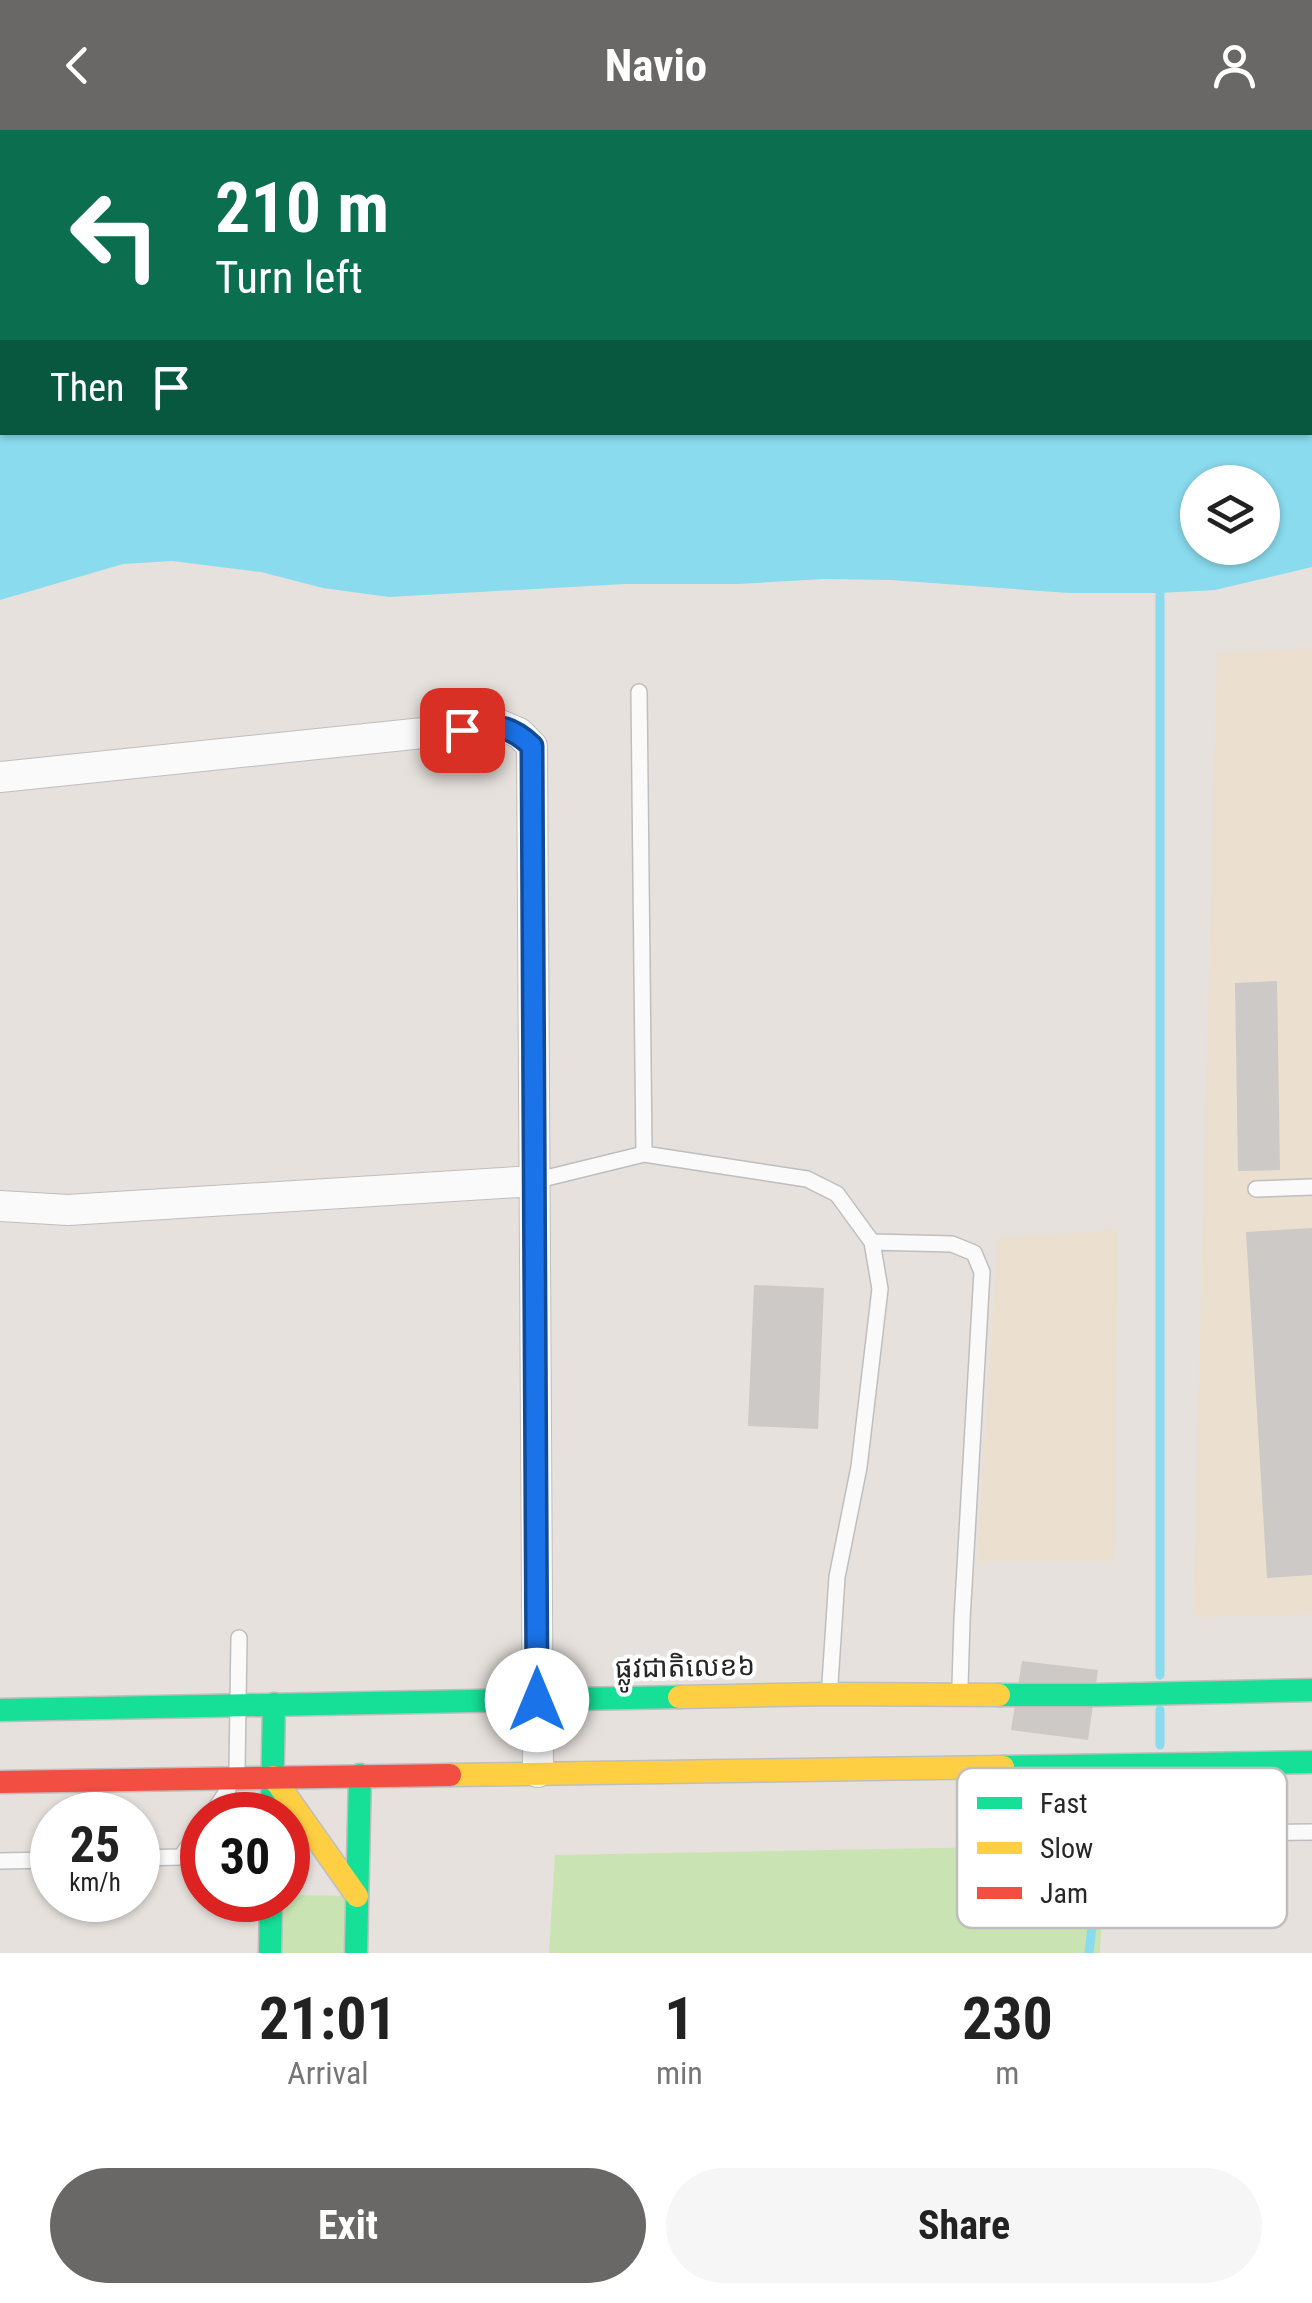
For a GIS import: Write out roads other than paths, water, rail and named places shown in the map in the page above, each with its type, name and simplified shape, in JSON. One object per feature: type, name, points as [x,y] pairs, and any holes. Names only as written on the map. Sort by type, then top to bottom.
[{"type":"main road","name":"ផ្លូវជាតិលេខ៦","points":[[0,1710],[830,1694],[1095,1695],[1312,1690]]},
{"type":"main road","points":[[273,1792],[274,1704]]},
{"type":"main road","points":[[0,1782],[1312,1762]]},
{"type":"main road","points":[[356,1953],[360,1775]]},
{"type":"main road","points":[[273,1777],[357,1896]]},
{"type":"main road","points":[[270,1953],[271,1922]]},
{"type":"street","points":[[0,777],[500,726],[518,733],[532,746],[538,1772]]},
{"type":"street","points":[[0,1206],[68,1210],[534,1181]]},
{"type":"lane","points":[[639,692],[644,1154]]},
{"type":"lane","points":[[534,1181],[644,1154],[807,1179],[837,1194],[872,1242],[880,1288],[859,1467],[837,1577],[830,1694]]},
{"type":"lane","points":[[1256,1189],[1312,1187]]},
{"type":"lane","points":[[872,1242],[952,1244],[974,1253],[982,1272],[960,1694]]},
{"type":"lane","points":[[227,1792],[237,1778],[240,1638]]},
{"type":"lane","points":[[1238,1763],[1238,1768]]},
{"type":"lane","points":[[1287,1832],[1312,1832]]},
{"type":"lane","points":[[0,1861],[30,1860]]},
{"type":"water","points":[[0,435],[1312,435],[1312,567],[1215,590],[1069,593],[825,579],[625,584],[389,597],[323,588],[261,572],[172,561],[123,564],[0,600]]},
{"type":"waterway","points":[[1160,593],[1160,1675]]},
{"type":"waterway","points":[[1160,1710],[1160,1745]]},
{"type":"waterway","points":[[1089,1953],[1092,1928]]}]
